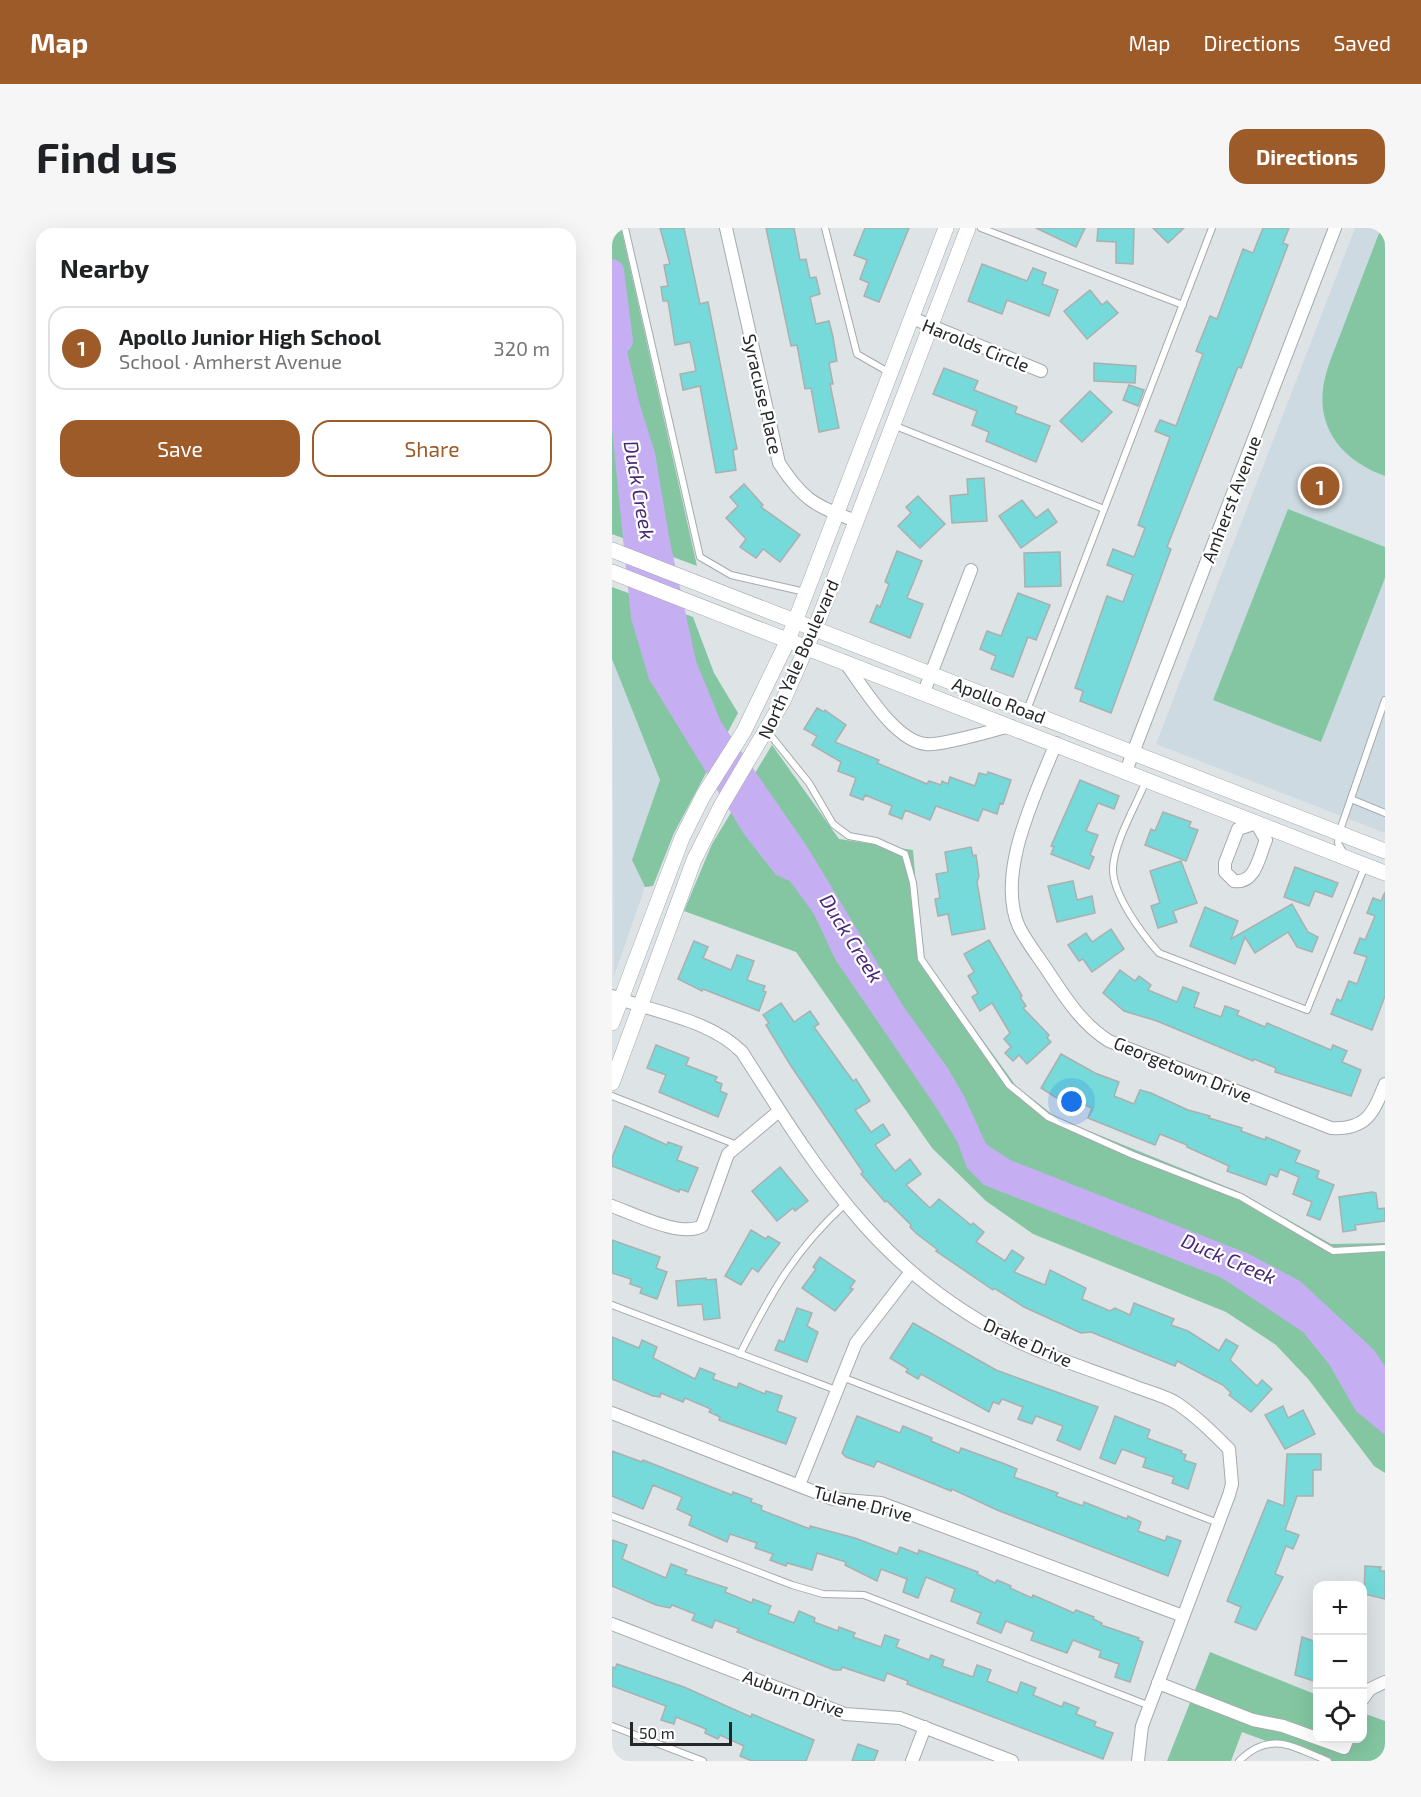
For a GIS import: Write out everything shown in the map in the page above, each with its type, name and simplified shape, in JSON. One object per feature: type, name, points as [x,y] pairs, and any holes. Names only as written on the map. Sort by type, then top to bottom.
[{"type":"street","name":"Syracuse Place","points":[[726,228],[779,463],[800,494],[836,514],[856,521]]},
{"type":"street","name":"North Yale Boulevard","points":[[612,1023],[616,998],[667,873],[704,796],[744,730],[788,640],[946,228]]},
{"type":"street","name":"North Yale Boulevard","points":[[612,1083],[694,860],[721,806],[765,736],[807,647],[968,228]]},
{"type":"street","name":"Amherst Avenue","points":[[1126,771],[1335,228]]},
{"type":"street","name":"Harolds Circle","points":[[912,318],[1041,371]]},
{"type":"street","name":"Apollo Road","points":[[614,550],[1385,851]]},
{"type":"street","points":[[924,692],[971,570]]},
{"type":"street","name":"Apollo Road","points":[[616,574],[843,660],[1385,873]]},
{"type":"street","name":"Apollo Road","points":[[843,660],[898,731],[912,740],[927,745],[1011,726]]},
{"type":"street","name":"Georgetown Drive","points":[[1056,743],[1019,840],[1012,867],[1012,890],[1019,926],[1076,1013],[1094,1032],[1109,1041],[1331,1128],[1347,1129],[1365,1122],[1377,1104],[1385,1084]]},
{"type":"street","points":[[1256,823],[1238,829],[1225,863],[1225,872],[1234,881],[1243,882],[1250,877],[1266,840],[1256,823],[1263,803]]},
{"type":"street","name":"Drake Drive","points":[[616,998],[713,1030],[730,1040],[742,1052],[820,1174],[869,1233],[910,1273],[967,1314],[1022,1343],[1176,1402],[1207,1427],[1229,1449],[1232,1484],[1142,1726],[1138,1761]]},
{"type":"street","points":[[612,1206],[681,1230],[695,1230],[702,1226],[728,1154],[779,1110]]},
{"type":"street","points":[[799,1485],[836,1390],[866,1328],[910,1273]]},
{"type":"street","name":"Tulane Drive","points":[[612,1413],[833,1499],[881,1503],[1183,1616]]},
{"type":"street","name":"Auburn Drive","points":[[612,1624],[845,1713],[900,1718],[1012,1761]]},
{"type":"street","points":[[1367,1693],[1370,1689],[1385,1682]]},
{"type":"street","points":[[1158,1683],[1253,1720],[1313,1734]]},
{"type":"street","points":[[912,1761],[925,1727]]},
{"type":"lane","points":[[625,228],[700,557],[731,575],[807,592]]},
{"type":"lane","points":[[825,228],[857,354],[891,373]]},
{"type":"lane","points":[[981,228],[1183,305]]},
{"type":"lane","points":[[1027,711],[1212,228]]},
{"type":"lane","points":[[893,425],[1104,509]]},
{"type":"lane","points":[[1347,858],[1338,843],[1339,833],[1385,700]]},
{"type":"lane","points":[[765,736],[809,783],[833,824],[849,836],[876,841],[905,854],[913,883],[921,959],[1009,1085],[1048,1117],[1132,1155],[1241,1197],[1333,1251],[1385,1248]]},
{"type":"lane","points":[[1147,779],[1117,851],[1113,868],[1115,884],[1130,913],[1159,953],[1307,1010],[1365,865]]},
{"type":"lane","points":[[1351,799],[1385,813]]},
{"type":"lane","points":[[612,1096],[736,1145]]},
{"type":"lane","points":[[740,1354],[774,1287],[815,1231],[845,1204]]},
{"type":"lane","points":[[612,1305],[836,1390]]},
{"type":"lane","points":[[842,1377],[1218,1523]]},
{"type":"lane","points":[[612,1516],[792,1585],[823,1594],[864,1594],[1150,1706]]},
{"type":"lane","points":[[612,1726],[703,1761]]},
{"type":"lane","points":[[1239,1761],[1259,1745],[1273,1742],[1328,1761]]},
{"type":"shaded area","points":[[1355,228],[1385,228],[1385,833],[1156,744]]},
{"type":"shaded area","points":[[612,659],[660,780],[632,860],[645,887],[614,976]]},
{"type":"green space","points":[[612,228],[621,228],[697,566],[612,534]]},
{"type":"green space","points":[[1381,228],[1385,228],[1385,476],[1369,469],[1343,450],[1333,438],[1323,409],[1323,392],[1330,361]]},
{"type":"green space","points":[[1288,509],[1385,547],[1385,578],[1321,742],[1213,700]]},
{"type":"green space","points":[[612,587],[693,617],[714,673],[738,713],[674,833],[653,886],[645,887],[632,860],[660,780],[612,659]]},
{"type":"green space","points":[[772,745],[839,839],[913,850],[922,956],[1016,1086],[1057,1118],[1237,1191],[1331,1244],[1385,1243],[1385,1473],[1374,1466],[1309,1380],[1276,1345],[1226,1312],[1033,1234],[986,1201],[932,1148],[796,952],[684,911],[712,844]]},
{"type":"green space","points":[[1210,1652],[1313,1693],[1313,1743],[1367,1743],[1367,1714],[1385,1721],[1385,1761],[1320,1761],[1242,1732],[1231,1761],[1167,1761]]},
{"type":"water","points":[[612,287],[639,402],[655,453],[670,542],[696,661],[721,722],[808,848],[903,1006],[947,1067],[964,1096],[986,1144],[1010,1160],[1249,1254],[1300,1281],[1373,1349],[1385,1366],[1385,1435],[1356,1411],[1329,1364],[1303,1332],[1222,1278],[984,1185],[967,1168],[957,1141],[835,959],[814,914],[790,881],[776,875],[744,834],[649,679],[631,618],[612,429]]},
{"type":"building","points":[[660,228],[684,228],[700,304],[708,302],[737,449],[733,450],[736,470],[716,473],[700,386],[683,390],[680,374],[696,371],[690,342],[675,345],[668,301],[663,301],[661,287],[668,286],[664,265],[670,264]]},
{"type":"building","points":[[766,228],[794,228],[800,260],[806,259],[810,278],[816,277],[820,294],[810,297],[816,324],[829,321],[833,337],[837,361],[829,363],[833,384],[830,384],[839,428],[819,432],[811,388],[805,389],[797,345],[791,346]]},
{"type":"building","points":[[865,228],[909,228],[879,302],[864,296],[869,283],[860,279],[867,260],[854,255]]},
{"type":"building","points":[[1036,228],[1085,228],[1076,247]]},
{"type":"building","points":[[1098,228],[1134,228],[1133,264],[1116,263],[1116,242],[1097,241]]},
{"type":"building","points":[[1153,228],[1184,228],[1168,243]]},
{"type":"building","points":[[1263,228],[1289,228],[1283,243],[1288,245],[1241,368],[1238,367],[1167,547],[1171,549],[1111,713],[1080,701],[1083,691],[1075,688],[1107,596],[1123,602],[1133,575],[1107,565],[1113,549],[1134,557],[1145,528],[1138,525],[1170,437],[1155,431],[1160,420],[1176,426],[1203,354],[1196,351],[1210,316],[1217,319],[1243,249],[1253,253]]},
{"type":"building","points":[[982,264],[1027,281],[1033,268],[1046,273],[1042,284],[1058,290],[1049,316],[1007,300],[1002,314],[968,301]]},
{"type":"building","points":[[1090,290],[1102,305],[1107,301],[1118,313],[1087,339],[1064,311]]},
{"type":"building","points":[[1094,363],[1136,366],[1135,383],[1094,381]]},
{"type":"building","points":[[944,368],[978,381],[974,390],[1017,407],[1015,413],[1050,426],[1036,462],[986,441],[989,432],[972,425],[977,411],[933,394]]},
{"type":"building","points":[[1129,385],[1144,390],[1138,406],[1123,400]]},
{"type":"building","points":[[1090,391],[1112,412],[1082,442],[1060,421]]},
{"type":"building","points":[[984,478],[987,521],[952,523],[950,496],[968,494],[967,479]]},
{"type":"building","points":[[744,484],[763,505],[761,507],[800,535],[780,562],[763,549],[756,558],[740,547],[746,539],[726,518],[738,506],[730,497]]},
{"type":"building","points":[[918,496],[945,524],[920,548],[898,526],[911,513],[906,507]]},
{"type":"building","points":[[1022,500],[1036,518],[1048,509],[1057,522],[1021,548],[999,516]]},
{"type":"building","points":[[897,551],[922,561],[907,598],[923,604],[910,638],[870,622],[877,605],[880,607],[889,584],[885,582]]},
{"type":"building","points":[[1060,552],[1061,586],[1025,587],[1024,553]]},
{"type":"building","points":[[1018,593],[1050,605],[1036,640],[1028,637],[1013,677],[991,669],[996,656],[980,649],[987,631],[1001,636]]},
{"type":"building","points":[[817,708],[824,712],[825,710],[846,725],[835,742],[879,760],[877,763],[927,784],[929,781],[941,785],[942,781],[948,784],[950,777],[975,786],[979,773],[987,775],[988,772],[1011,780],[1003,804],[1000,803],[997,814],[983,809],[978,821],[936,806],[930,820],[905,810],[902,819],[889,814],[892,806],[865,795],[863,800],[850,795],[856,778],[838,771],[841,762],[812,745],[817,736],[804,729]]},
{"type":"building","points":[[1080,780],[1119,796],[1114,809],[1098,803],[1086,831],[1098,835],[1090,855],[1094,857],[1089,869],[1051,854],[1054,847],[1051,846]]},
{"type":"building","points":[[1163,812],[1191,822],[1189,827],[1198,830],[1186,861],[1145,845],[1151,829],[1155,831]]},
{"type":"building","points":[[971,847],[973,856],[976,855],[979,876],[977,882],[985,929],[952,935],[948,914],[938,916],[935,899],[940,898],[936,874],[948,872],[945,852]]},
{"type":"building","points":[[1181,861],[1197,903],[1173,911],[1177,922],[1158,928],[1151,906],[1160,903],[1150,871]]},
{"type":"building","points":[[1295,867],[1338,883],[1332,897],[1315,891],[1309,906],[1284,897]]},
{"type":"building","points":[[1073,881],[1077,900],[1092,896],[1095,913],[1057,922],[1048,886]]},
{"type":"building","points":[[1385,892],[1385,996],[1372,1030],[1331,1014],[1337,999],[1341,1001],[1349,981],[1357,984],[1367,957],[1354,953],[1360,938],[1365,940],[1375,916],[1367,913],[1373,898],[1381,901]]},
{"type":"building","points":[[1292,904],[1308,932],[1318,937],[1312,952],[1297,947],[1288,932],[1255,953],[1245,937],[1235,964],[1190,946],[1205,907],[1238,921],[1231,939]]},
{"type":"building","points":[[1111,929],[1124,949],[1092,972],[1083,959],[1079,961],[1068,945],[1086,933],[1092,942]]},
{"type":"building","points":[[989,940],[1022,996],[1020,997],[1026,1006],[1023,1008],[1049,1035],[1047,1038],[1051,1042],[1027,1064],[1019,1055],[1013,1061],[1005,1053],[1011,1047],[1004,1039],[1010,1033],[992,1003],[980,1011],[972,997],[978,993],[968,976],[974,972],[964,954]]},
{"type":"building","points":[[694,941],[708,947],[703,958],[731,970],[737,955],[754,961],[747,980],[765,986],[763,991],[766,992],[759,1011],[703,989],[702,991],[678,979]]},
{"type":"building","points":[[1120,970],[1135,981],[1139,976],[1151,985],[1148,990],[1177,1002],[1183,987],[1199,993],[1194,1007],[1221,1017],[1225,1006],[1239,1011],[1237,1015],[1265,1027],[1267,1023],[1331,1050],[1333,1045],[1347,1051],[1342,1062],[1361,1070],[1351,1096],[1275,1072],[1276,1068],[1254,1059],[1253,1061],[1157,1021],[1124,1011],[1103,993]]},
{"type":"building","points":[[781,1003],[794,1022],[810,1011],[819,1024],[814,1027],[853,1081],[856,1079],[870,1101],[855,1110],[871,1132],[883,1124],[890,1135],[875,1145],[895,1171],[910,1159],[921,1174],[906,1185],[930,1208],[939,1199],[971,1225],[973,1223],[984,1232],[976,1242],[1005,1261],[1012,1250],[1024,1258],[1014,1272],[1045,1285],[1050,1270],[1086,1288],[1082,1299],[1110,1311],[1115,1308],[1130,1315],[1134,1303],[1174,1319],[1171,1325],[1188,1331],[1219,1351],[1226,1339],[1238,1346],[1230,1360],[1257,1386],[1262,1380],[1272,1389],[1251,1412],[1229,1395],[1231,1393],[1223,1385],[1177,1361],[1175,1366],[1091,1332],[1081,1333],[1024,1307],[994,1288],[993,1290],[936,1251],[938,1250],[917,1234],[887,1201],[885,1202],[861,1174],[863,1172],[791,1066],[766,1025],[769,1023],[763,1015]]},
{"type":"building","points":[[656,1045],[689,1058],[686,1065],[717,1077],[715,1081],[722,1084],[720,1091],[727,1094],[718,1117],[659,1092],[666,1075],[647,1068]]},
{"type":"building","points":[[1061,1054],[1095,1073],[1119,1082],[1114,1096],[1134,1104],[1140,1090],[1151,1093],[1188,1110],[1242,1128],[1241,1131],[1265,1140],[1266,1137],[1300,1151],[1295,1162],[1319,1171],[1317,1178],[1334,1185],[1320,1220],[1307,1215],[1312,1202],[1293,1194],[1299,1177],[1280,1169],[1277,1177],[1270,1174],[1266,1185],[1227,1171],[1229,1166],[1160,1134],[1155,1145],[1088,1118],[1092,1108],[1073,1100],[1069,1106],[1041,1088]]},
{"type":"building","points":[[625,1126],[667,1145],[668,1142],[682,1147],[677,1160],[698,1168],[688,1192],[680,1189],[679,1192],[612,1166],[612,1158]]},
{"type":"building","points":[[780,1167],[808,1201],[795,1211],[793,1208],[777,1221],[752,1191]]},
{"type":"building","points":[[1376,1193],[1378,1209],[1385,1208],[1385,1221],[1355,1225],[1356,1230],[1343,1232],[1339,1197]]},
{"type":"building","points":[[751,1230],[766,1239],[768,1236],[780,1243],[758,1272],[752,1268],[741,1285],[725,1276]]},
{"type":"building","points":[[612,1240],[660,1257],[656,1268],[667,1272],[657,1299],[640,1293],[642,1288],[630,1284],[631,1279],[612,1273]]},
{"type":"building","points":[[820,1257],[855,1281],[850,1288],[853,1289],[835,1311],[802,1288],[816,1269],[813,1267]]},
{"type":"building","points":[[706,1278],[706,1280],[716,1279],[720,1318],[704,1320],[702,1304],[678,1306],[676,1281]]},
{"type":"building","points":[[797,1308],[812,1313],[807,1326],[818,1332],[807,1362],[775,1350],[779,1340],[784,1342]]},
{"type":"building","points":[[913,1323],[996,1370],[1098,1407],[1080,1450],[1057,1440],[1063,1426],[1036,1416],[1032,1424],[1018,1419],[1023,1407],[1002,1399],[999,1404],[993,1402],[989,1412],[921,1374],[918,1379],[906,1372],[908,1369],[890,1358]]},
{"type":"building","points":[[612,1337],[639,1348],[642,1340],[657,1347],[653,1358],[695,1379],[700,1368],[715,1374],[713,1379],[737,1388],[739,1383],[765,1394],[766,1391],[782,1396],[777,1411],[796,1418],[786,1444],[719,1420],[720,1417],[709,1412],[711,1409],[685,1398],[683,1402],[661,1393],[660,1397],[653,1396],[612,1379]]},
{"type":"building","points":[[1283,1406],[1288,1418],[1303,1410],[1315,1434],[1285,1449],[1265,1415]]},
{"type":"building","points":[[857,1416],[900,1433],[903,1426],[959,1453],[961,1448],[1005,1464],[1017,1469],[1014,1477],[1058,1493],[1056,1496],[1083,1506],[1084,1502],[1127,1519],[1128,1516],[1141,1522],[1138,1531],[1165,1541],[1167,1536],[1181,1541],[1168,1576],[877,1461],[874,1467],[846,1457],[842,1453]]},
{"type":"building","points":[[1115,1416],[1150,1430],[1147,1438],[1182,1451],[1181,1453],[1186,1455],[1184,1460],[1196,1464],[1188,1489],[1172,1483],[1174,1477],[1143,1467],[1146,1458],[1122,1449],[1115,1464],[1100,1458]]},
{"type":"building","points":[[612,1451],[642,1462],[643,1460],[732,1495],[733,1492],[752,1499],[751,1502],[762,1506],[761,1510],[810,1529],[810,1526],[855,1538],[897,1554],[900,1547],[918,1554],[919,1550],[978,1572],[977,1574],[995,1583],[997,1580],[1032,1598],[1033,1595],[1074,1613],[1076,1610],[1094,1617],[1093,1619],[1102,1623],[1101,1625],[1139,1638],[1138,1640],[1143,1642],[1130,1682],[1115,1677],[1119,1664],[1099,1657],[1101,1651],[1073,1640],[1067,1653],[1031,1640],[1034,1632],[1006,1621],[1001,1633],[977,1623],[981,1613],[951,1601],[955,1589],[926,1577],[918,1598],[903,1592],[907,1579],[881,1569],[877,1581],[845,1565],[846,1562],[817,1553],[812,1570],[787,1563],[786,1566],[770,1560],[773,1554],[755,1548],[757,1543],[730,1534],[727,1542],[689,1525],[692,1516],[677,1509],[682,1497],[653,1485],[643,1509],[612,1496]]},
{"type":"building","points":[[1287,1454],[1321,1454],[1321,1470],[1313,1470],[1313,1496],[1297,1496],[1285,1530],[1299,1535],[1293,1549],[1286,1546],[1275,1574],[1283,1577],[1256,1630],[1235,1622],[1241,1607],[1227,1601],[1268,1500],[1284,1506]]},
{"type":"building","points":[[612,1540],[627,1545],[622,1559],[666,1578],[671,1564],[687,1570],[685,1574],[727,1588],[725,1592],[752,1603],[753,1599],[771,1606],[768,1613],[794,1623],[799,1611],[815,1618],[814,1622],[838,1631],[839,1627],[855,1633],[853,1637],[881,1647],[885,1635],[899,1640],[896,1647],[929,1660],[931,1655],[944,1660],[942,1666],[973,1677],[977,1665],[991,1670],[987,1681],[1017,1693],[1021,1682],[1036,1688],[1033,1695],[1062,1707],[1064,1702],[1079,1708],[1076,1714],[1096,1722],[1094,1726],[1113,1733],[1103,1759],[907,1684],[908,1681],[887,1673],[884,1681],[842,1667],[841,1670],[834,1670],[737,1632],[739,1629],[715,1620],[712,1628],[692,1620],[695,1614],[672,1605],[670,1608],[656,1605],[612,1586]]},
{"type":"building","points":[[1365,1566],[1381,1567],[1380,1571],[1385,1571],[1385,1599],[1367,1595],[1367,1581],[1364,1581]]},
{"type":"building","points":[[1302,1637],[1313,1641],[1313,1681],[1295,1675]]},
{"type":"building","points":[[617,1664],[684,1687],[751,1717],[752,1714],[814,1740],[806,1761],[752,1761],[740,1756],[744,1746],[720,1735],[718,1739],[705,1733],[706,1729],[676,1717],[674,1724],[661,1720],[666,1706],[612,1686],[612,1667],[615,1668]]},
{"type":"building","points":[[858,1744],[878,1751],[874,1761],[852,1761]]},
{"type":"waterway","name":"Duck Creek","points":[[612,271],[621,341]]},
{"type":"place","name":"Apollo Junior High School","points":[[1320,486]]}]
